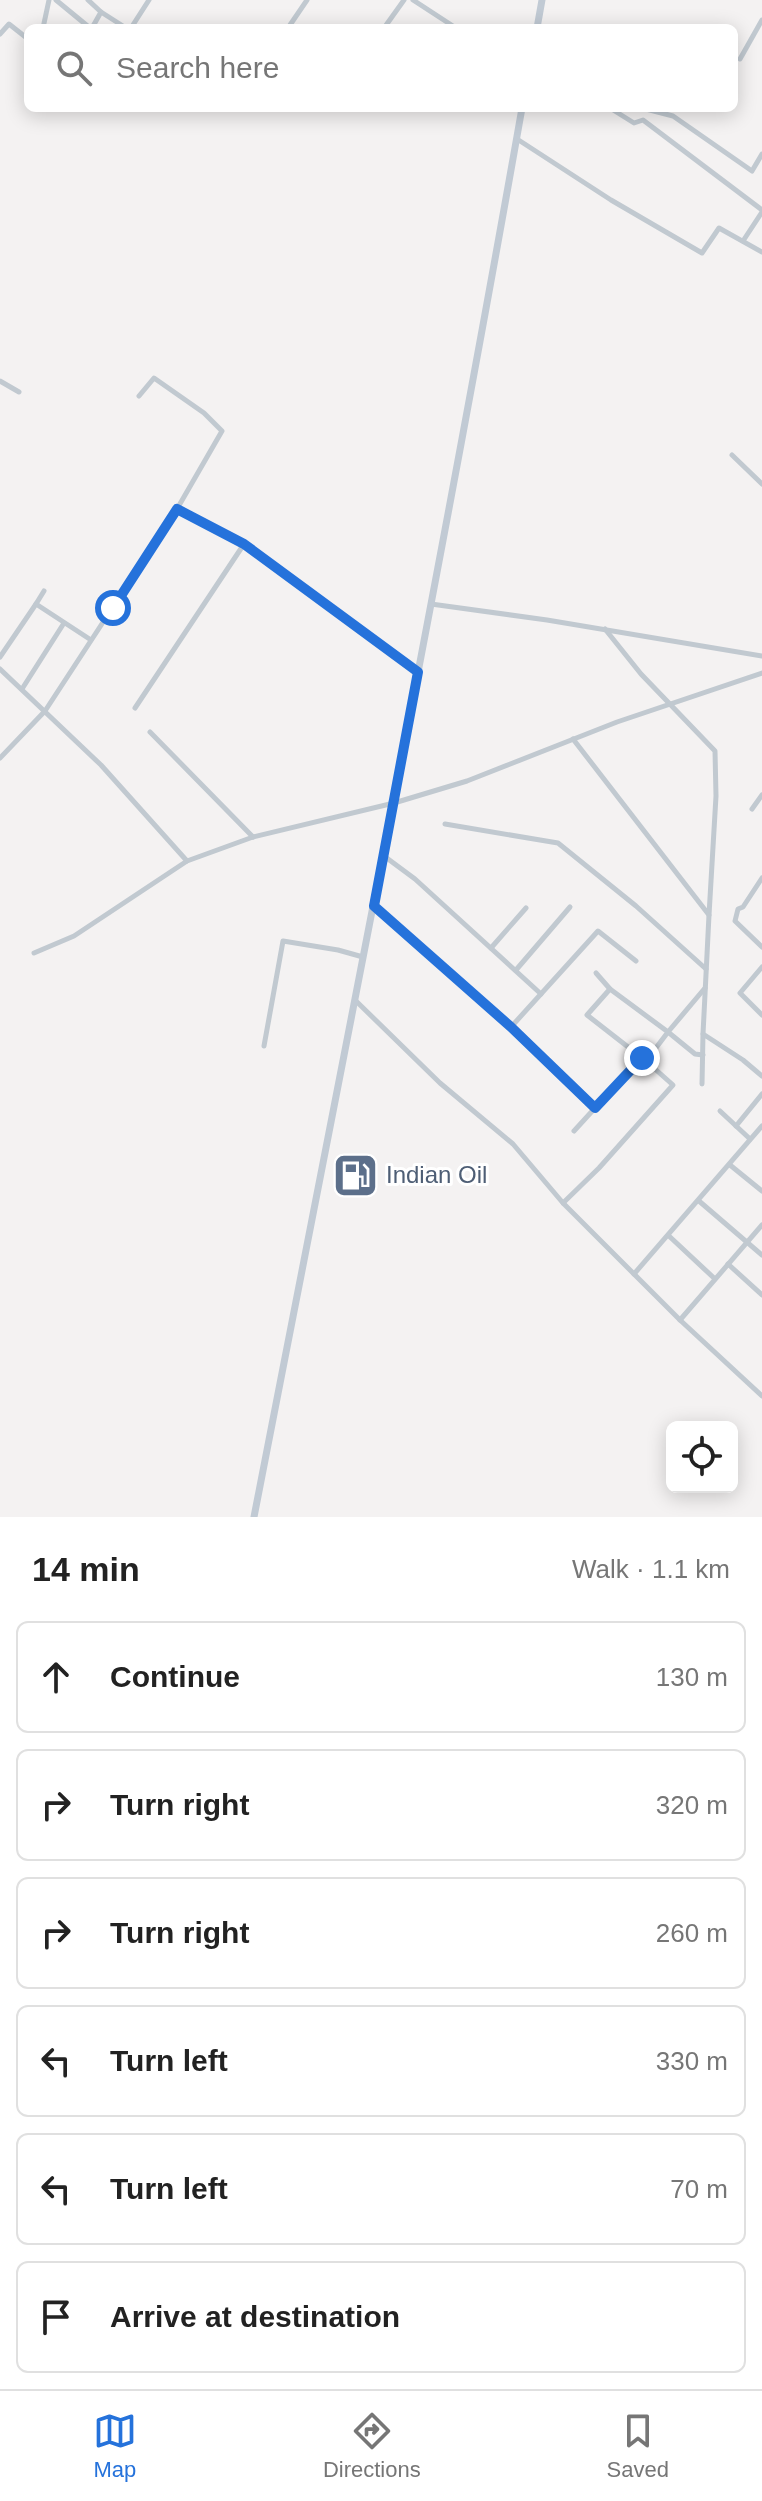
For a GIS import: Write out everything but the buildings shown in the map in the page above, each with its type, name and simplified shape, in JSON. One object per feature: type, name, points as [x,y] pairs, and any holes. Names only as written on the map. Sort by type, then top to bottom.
[{"type":"main road","points":[[538,24],[542,0]]},
{"type":"main road","points":[[254,1517],[384,856],[521,112]]},
{"type":"street","points":[[44,24],[49,0]]},
{"type":"street","points":[[56,0],[86,24]]},
{"type":"street","points":[[88,0],[121,24]]},
{"type":"street","points":[[131,24],[149,0]]},
{"type":"street","points":[[291,24],[307,0]]},
{"type":"street","points":[[387,24],[404,0]]},
{"type":"street","points":[[413,0],[450,24]]},
{"type":"street","points":[[94,24],[101,12]]},
{"type":"street","points":[[0,18],[24,36]]},
{"type":"street","points":[[740,59],[762,20]]},
{"type":"street","points":[[0,34],[9,24]]},
{"type":"street","points":[[616,112],[634,123],[643,120],[762,211],[743,241]]},
{"type":"street","points":[[658,112],[673,116],[752,171],[762,154]]},
{"type":"street","points":[[517,139],[611,200],[702,253],[719,228],[762,252]]},
{"type":"street","points":[[0,758],[45,711],[177,509],[222,431],[204,413],[154,378],[139,396]]},
{"type":"street","points":[[0,381],[19,392]]},
{"type":"street","points":[[732,455],[762,484]]},
{"type":"street","points":[[177,509],[244,544],[418,672]]},
{"type":"street","points":[[135,708],[244,544]]},
{"type":"street","points":[[0,657],[44,591]]},
{"type":"street","points":[[36,604],[91,640]]},
{"type":"street","points":[[431,604],[762,656]]},
{"type":"street","points":[[22,689],[64,623]]},
{"type":"street","points":[[605,629],[641,674],[715,751],[716,796],[702,1084]]},
{"type":"street","points":[[0,669],[101,765],[187,861]]},
{"type":"street","points":[[34,953],[74,936],[187,861],[253,837],[394,803],[467,781],[671,703],[762,673]]},
{"type":"street","points":[[150,732],[253,837]]},
{"type":"street","points":[[573,739],[709,915]]},
{"type":"street","points":[[752,809],[762,795]]},
{"type":"street","points":[[445,824],[558,843],[636,906],[706,969]]},
{"type":"street","points":[[384,856],[415,879],[541,994]]},
{"type":"street","points":[[762,878],[743,907],[738,909],[735,921],[762,947]]},
{"type":"street","points":[[374,906],[511,1027],[595,1108]]},
{"type":"street","points":[[516,970],[570,907]]},
{"type":"street","points":[[491,948],[526,908]]},
{"type":"street","points":[[511,1027],[598,931],[636,961]]},
{"type":"street","points":[[264,1046],[283,941],[364,957]]},
{"type":"street","points":[[762,967],[740,993],[762,1015]]},
{"type":"street","points":[[596,973],[610,989],[695,1054],[703,1055]]},
{"type":"street","points":[[574,1131],[644,1059],[705,988]]},
{"type":"street","points":[[563,1203],[599,1168],[673,1085],[587,1015],[610,989]]},
{"type":"street","points":[[356,1001],[440,1083],[513,1144],[563,1203],[680,1320],[762,1396]]},
{"type":"street","points":[[703,1034],[762,1076]]},
{"type":"street","points":[[736,1126],[762,1094]]},
{"type":"street","points":[[720,1111],[750,1139]]},
{"type":"street","points":[[634,1274],[762,1126]]},
{"type":"street","points":[[730,1165],[762,1191]]},
{"type":"street","points":[[699,1201],[762,1255]]},
{"type":"street","points":[[680,1320],[762,1225]]},
{"type":"street","points":[[668,1236],[715,1279]]},
{"type":"street","points":[[728,1264],[762,1295]]},
{"type":"place","name":"Indian Oil","points":[[355,1175]]},
{"type":"route","points":[[113,608],[177,509],[244,544],[418,672],[374,906],[511,1027],[595,1108],[642,1058]]}]
